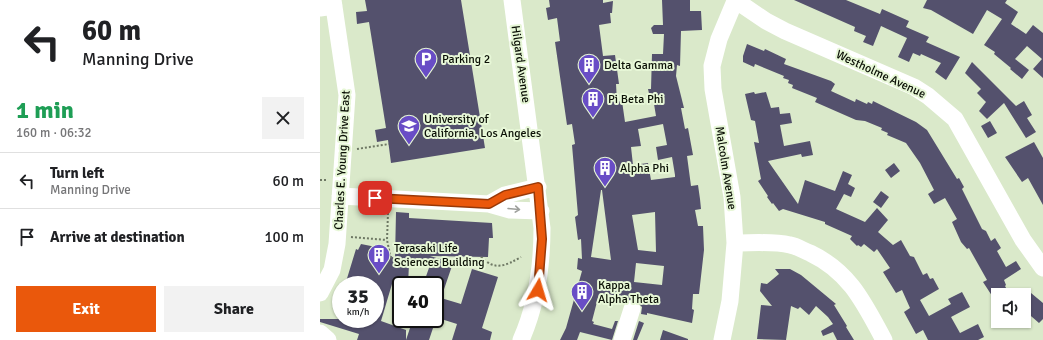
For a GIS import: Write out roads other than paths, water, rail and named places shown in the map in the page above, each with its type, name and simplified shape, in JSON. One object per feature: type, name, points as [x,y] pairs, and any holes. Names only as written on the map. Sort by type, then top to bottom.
[{"type":"street","name":"Hilgard Avenue","points":[[512,0],[538,187],[542,239],[538,290],[530,318],[521,340]]},
{"type":"street","name":"Malcolm Avenue","points":[[722,340],[730,301],[735,243],[732,197],[713,89],[712,66],[719,39],[735,0]]},
{"type":"street","name":"Westholme Avenue","points":[[735,0],[766,22],[914,87],[943,107],[954,119],[1027,247],[1043,268]]},
{"type":"street","name":"Charles E. Young Drive East","points":[[320,292],[332,270],[335,257],[346,95],[329,5]]},
{"type":"street","points":[[489,204],[510,193],[538,187]]},
{"type":"street","points":[[340,196],[489,204],[510,210],[541,211]]},
{"type":"street","points":[[735,243],[770,243],[792,245],[818,257],[838,270],[858,292],[884,340]]},
{"type":"street","points":[[622,340],[632,309]]},
{"type":"street","points":[[320,333],[328,340]]},
{"type":"place","name":"Parking 2","points":[[426,78]]},
{"type":"place","name":"Delta Gamma","points":[[589,84]]},
{"type":"place","name":"Pi Beta Phi","points":[[593,118]]},
{"type":"place","name":"University of California, Los Angeles","points":[[409,146]]},
{"type":"place","name":"Alpha Phi","points":[[605,188]]},
{"type":"place","name":"Terasaki Life Sciences Building","points":[[379,274]]},
{"type":"place","name":"Kappa Alpha Theta","points":[[582,312]]}]
